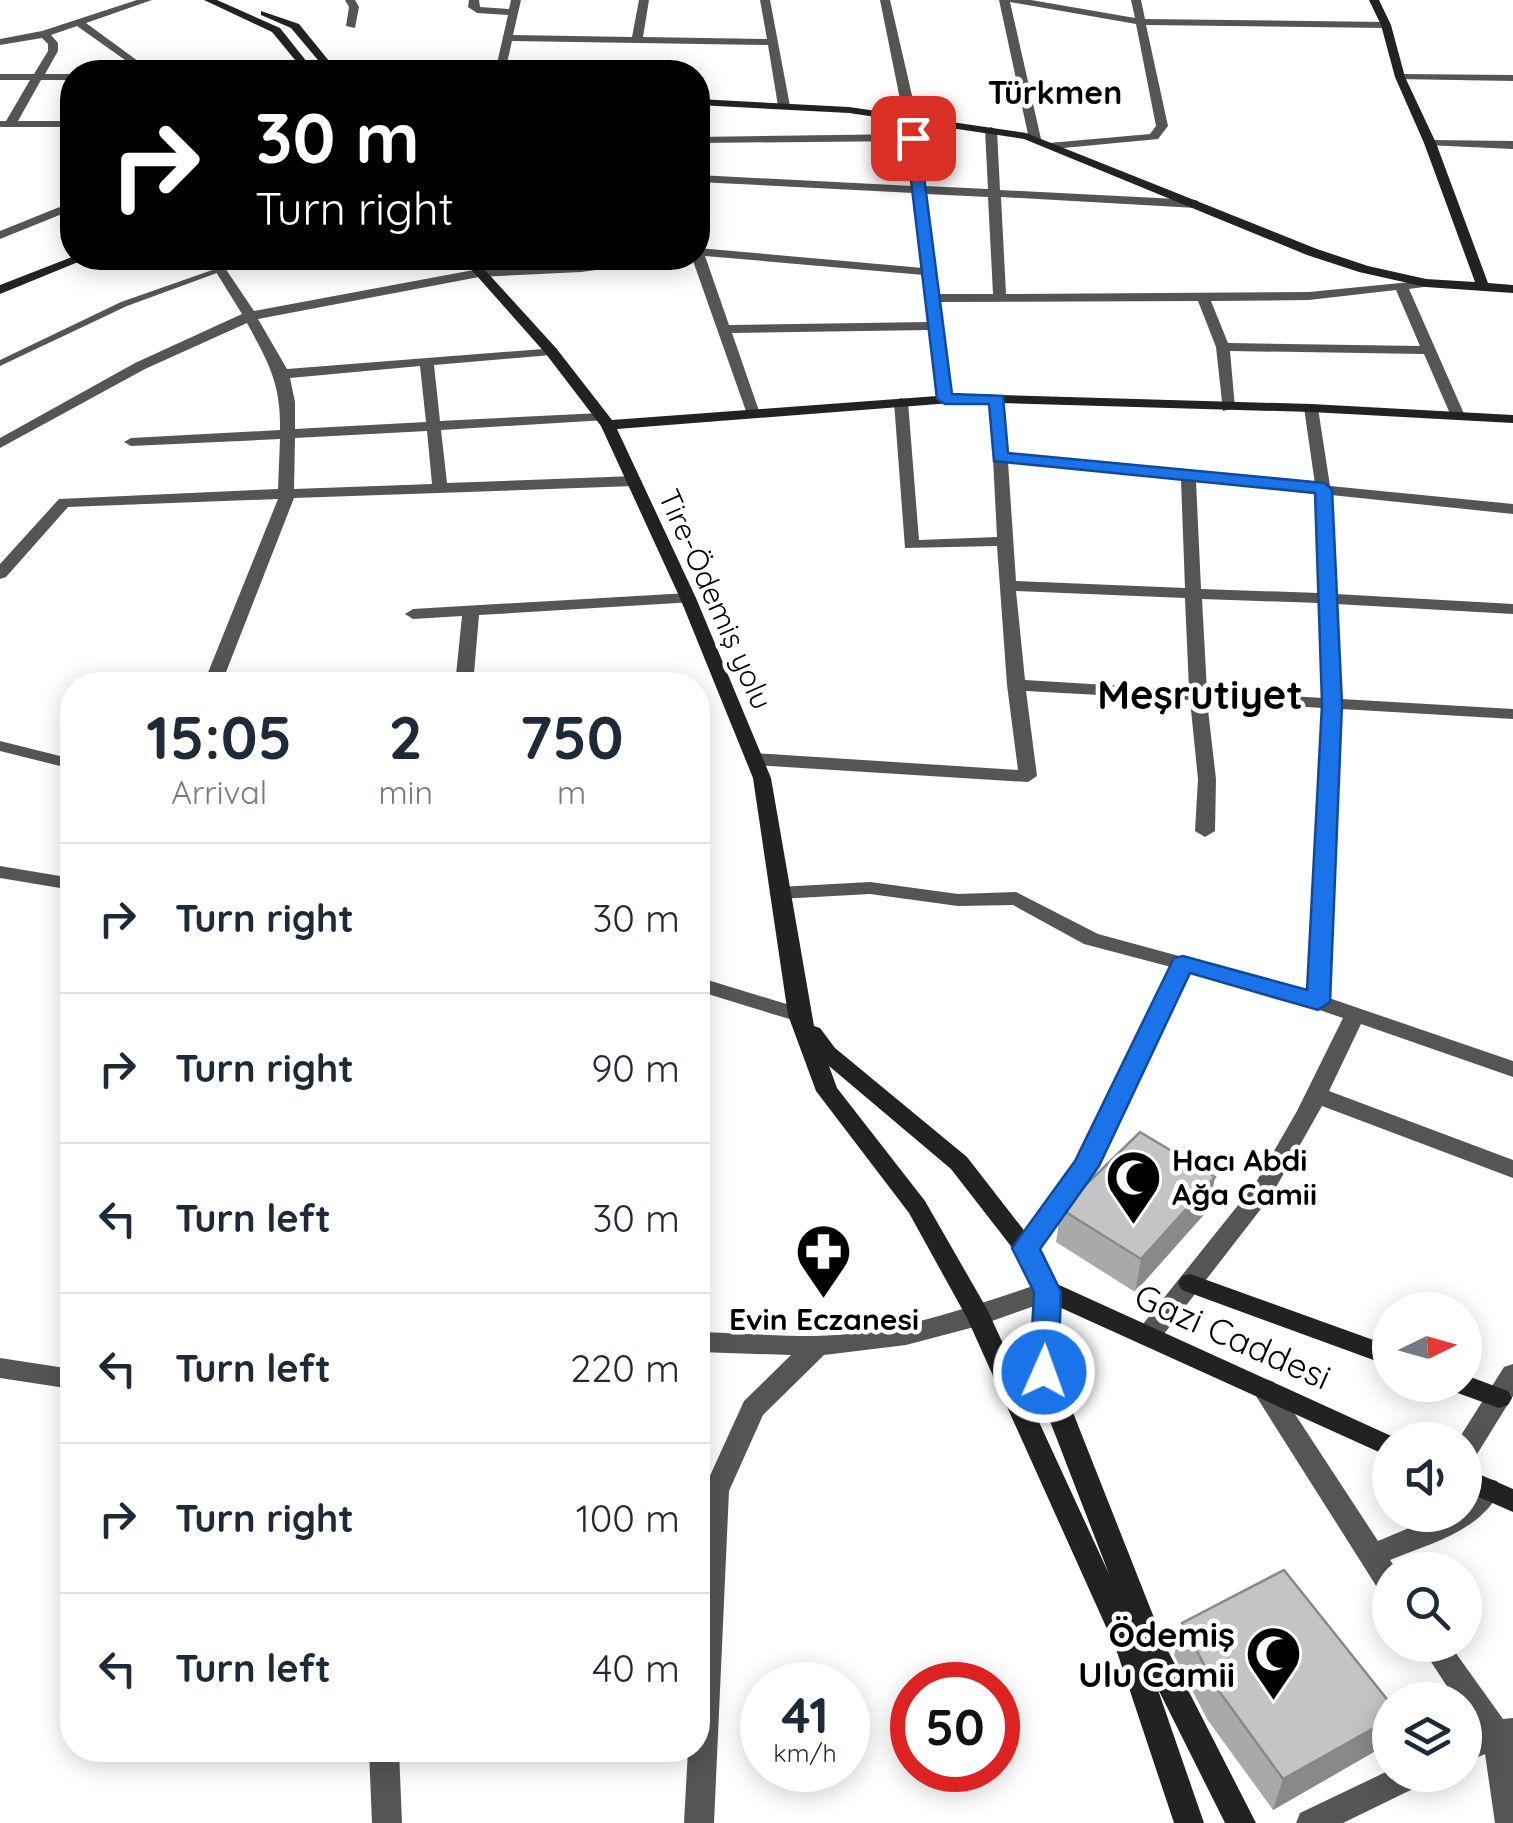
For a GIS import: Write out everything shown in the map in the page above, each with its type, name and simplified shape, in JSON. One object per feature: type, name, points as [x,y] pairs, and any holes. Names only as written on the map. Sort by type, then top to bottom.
[{"type":"street","points":[[0,42],[44,34],[147,0]]},
{"type":"street","points":[[209,0],[276,30],[300,60]]},
{"type":"street","points":[[234,0],[295,26],[323,60]]},
{"type":"street","points":[[350,0],[354,6],[351,26]]},
{"type":"street","points":[[474,0],[472,7],[477,10],[515,6],[503,60]]},
{"type":"street","points":[[637,40],[644,0]]},
{"type":"street","points":[[765,0],[784,106]]},
{"type":"street","points":[[886,0],[910,117],[945,399]]},
{"type":"street","points":[[1004,0],[1035,139]]},
{"type":"street","points":[[1013,0],[1140,22],[1386,25]]},
{"type":"street","points":[[1053,146],[1154,137],[1162,126],[1136,0]]},
{"type":"street","points":[[1374,0],[1484,287]]},
{"type":"street","points":[[80,22],[132,60]]},
{"type":"street","points":[[5,124],[53,51],[44,34]]},
{"type":"street","points":[[508,38],[772,42]]},
{"type":"street","points":[[1400,76],[1513,78]]},
{"type":"street","points":[[0,77],[60,78]]},
{"type":"street","points":[[710,103],[910,117],[1035,139],[1312,252],[1426,283]]},
{"type":"street","points":[[5,124],[60,124]]},
{"type":"street","points":[[991,130],[1000,297]]},
{"type":"street","points":[[710,140],[913,138]]},
{"type":"street","points":[[1430,143],[1513,144]]},
{"type":"street","points":[[710,179],[1196,204]]},
{"type":"street","points":[[0,235],[60,211]]},
{"type":"street","points":[[710,255],[929,272]]},
{"type":"street","points":[[0,290],[60,267]]},
{"type":"street","points":[[217,672],[286,494],[288,434],[288,402],[282,374],[219,270]]},
{"type":"street","name":"Tire-Ödemiş yolu","points":[[477,270],[551,351],[605,421],[688,598],[762,778],[799,1015],[827,1090],[916,1207],[978,1316],[1130,1649],[1189,1823]]},
{"type":"street","points":[[0,444],[140,366],[250,316],[512,270]]},
{"type":"street","points":[[703,270],[752,412]]},
{"type":"street","points":[[932,298],[1308,296],[1426,283],[1513,289]]},
{"type":"street","points":[[1401,286],[1458,416]]},
{"type":"street","points":[[1203,296],[1223,347],[1228,408]]},
{"type":"street","points":[[723,329],[936,326]]},
{"type":"street","points":[[1223,347],[1429,350]]},
{"type":"street","points":[[282,374],[551,351]]},
{"type":"street","points":[[427,364],[440,488]]},
{"type":"street","points":[[131,442],[605,421],[945,399],[1311,408],[1513,419]]},
{"type":"street","points":[[754,759],[1028,776],[1016,685],[997,399]]},
{"type":"street","points":[[901,402],[911,545],[1005,540]]},
{"type":"street","points":[[1311,408],[1324,489],[1332,704],[1318,1002]]},
{"type":"street","points":[[1000,457],[1513,510]]},
{"type":"street","points":[[1188,474],[1198,696],[1207,779],[1205,831]]},
{"type":"street","points":[[0,574],[64,502],[634,481]]},
{"type":"street","points":[[1010,586],[1460,604],[1513,610]]},
{"type":"street","points":[[412,614],[688,598]]},
{"type":"street","points":[[465,672],[471,610]]},
{"type":"street","points":[[1016,685],[1513,714]]},
{"type":"street","points":[[0,746],[60,761]]},
{"type":"street","points":[[0,872],[60,882]]},
{"type":"street","points":[[779,893],[870,888],[958,900],[1016,898],[1091,939],[1318,1002],[1513,1069]]},
{"type":"street","points":[[1026,1248],[1086,1166],[1183,964]]},
{"type":"street","points":[[710,988],[799,1015],[827,1053],[960,1164],[1026,1248],[1048,1292],[1044,1372],[1152,1648],[1241,1823]]},
{"type":"street","points":[[1148,1336],[1262,1190],[1316,1095],[1355,1014]]},
{"type":"street","points":[[1316,1095],[1513,1168]]},
{"type":"street","points":[[1190,1283],[1372,1349]]},
{"type":"street","points":[[710,1342],[817,1346],[906,1336],[1048,1292]]},
{"type":"street","name":"Gazi Caddesi","points":[[1048,1292],[1372,1437]]},
{"type":"street","points":[[710,1488],[753,1408],[817,1346]]},
{"type":"street","points":[[0,1368],[60,1378]]},
{"type":"street","points":[[1482,1430],[1506,1401],[1513,1374]]},
{"type":"street","points":[[1265,1389],[1371,1556],[1464,1517],[1498,1495]]},
{"type":"street","points":[[1482,1392],[1506,1401]]},
{"type":"street","points":[[1448,1662],[1505,1733],[1510,1823]]},
{"type":"street","points":[[385,1762],[388,1823]]},
{"type":"street","points":[[699,1823],[700,1762]]},
{"type":"street","points":[[1311,1823],[1376,1792]]},
{"type":"lane","points":[[0,363],[199,270]]},
{"type":"building","points":[[1140,1132],[1215,1177],[1141,1259],[1061,1209]]},
{"type":"building","name":"Ödemiş Ulu Camii","points":[[1284,1570],[1373,1682],[1372,1729],[1283,1779],[1216,1687],[1182,1623]]},
{"type":"place","name":"Hacı Abdi Ağa Camii","points":[[1133,1226]]},
{"type":"place","name":"Evin Eczanesi","points":[[824,1300]]},
{"type":"place","name":"Ödemiş Ulu Camii","points":[[1274,1703]]},
{"type":"district","name":"Türkmen","points":[[1055,92]]},
{"type":"district","name":"Meşrutiyet","points":[[1200,694]]},
{"type":"route","points":[[913,138],[945,399],[997,399],[1000,457],[1324,489],[1332,704],[1318,1002],[1183,964],[1086,1166],[1026,1248],[1048,1292],[1044,1372]]}]
